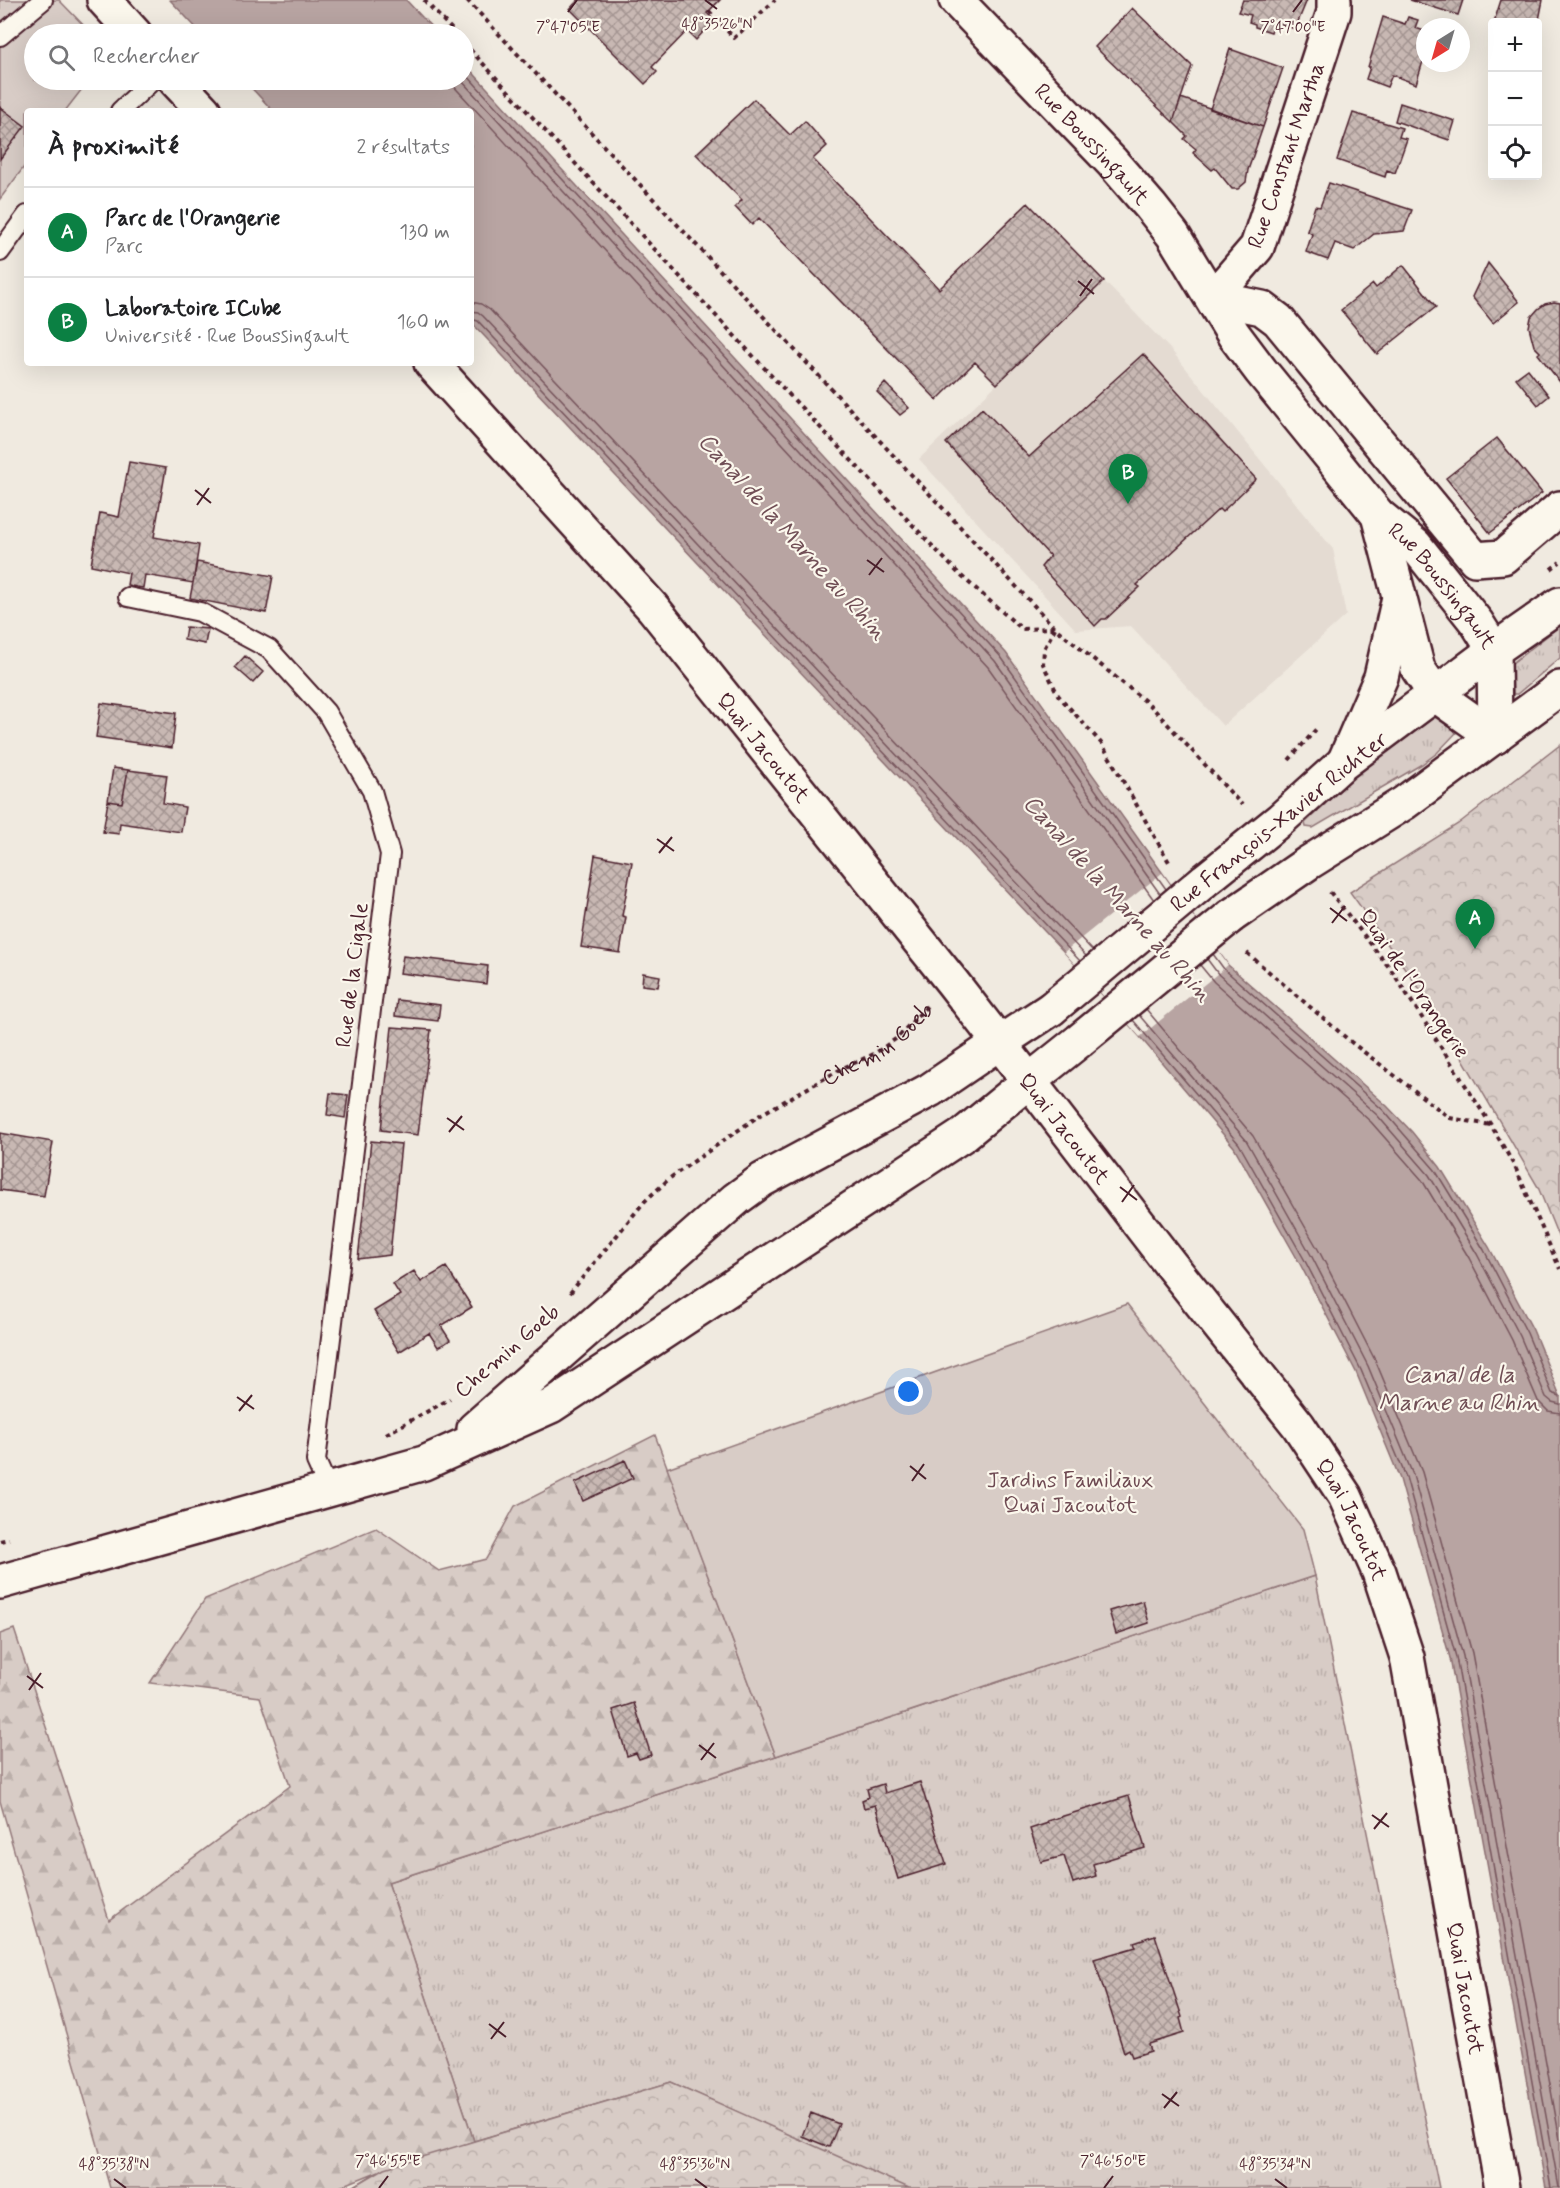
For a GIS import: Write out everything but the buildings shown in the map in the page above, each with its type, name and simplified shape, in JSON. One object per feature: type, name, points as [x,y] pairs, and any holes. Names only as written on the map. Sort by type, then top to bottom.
[{"type":"main road","points":[[104,0],[126,24]]},
{"type":"main road","name":"Rue Boussingault","points":[[956,0],[1112,162],[1151,207],[1173,235],[1234,335],[1260,371],[1377,515],[1415,545],[1477,623],[1494,650],[1495,737]]},
{"type":"main road","name":"Rue Constant Martha","points":[[1213,298],[1257,247],[1334,12],[1334,0]]},
{"type":"main road","points":[[184,90],[201,108]]},
{"type":"main road","name":"Rue Boussingault","points":[[1213,298],[1262,308],[1278,320],[1475,559],[1503,557],[1560,508]]},
{"type":"main road","name":"Quai Jacoutot","points":[[434,366],[653,608],[953,983],[1170,1264],[1298,1425],[1345,1496],[1379,1572],[1407,1657],[1502,2188]]},
{"type":"main road","name":"Rue Boussingault","points":[[1377,515],[1418,669],[1436,695],[1495,737]]},
{"type":"main road","name":"Rue Boussingault","points":[[1344,763],[1381,677],[1399,597]]},
{"type":"main road","name":"Rue François-Xavier Richter","points":[[999,1043],[1051,1009],[1281,819],[1344,763],[1494,650],[1560,604]]},
{"type":"main road","name":"Rue François-Xavier Richter","points":[[1029,1082],[1231,916],[1308,862],[1404,803],[1560,688]]},
{"type":"main road","name":"Chemin Goeb","points":[[451,1449],[736,1199],[762,1180],[930,1089],[999,1043]]},
{"type":"main road","name":"Chemin Goeb","points":[[0,1582],[424,1462],[551,1406],[963,1135],[1029,1082]]},
{"type":"lane","points":[[0,36],[43,0]]},
{"type":"lane","points":[[123,108],[142,90]]},
{"type":"lane","points":[[0,252],[24,219]]},
{"type":"lane","name":"Rue de la Cigale","points":[[128,597],[200,612],[269,649],[326,712],[372,791],[390,854],[316,1461],[329,1490]]},
{"type":"path","points":[[424,0],[447,24]]},
{"type":"path","points":[[467,0],[1055,628],[1150,705],[1245,808]]},
{"type":"path","points":[[709,11],[734,38],[775,0]]},
{"type":"path","points":[[474,54],[780,385],[959,574],[1022,629],[1055,628]]},
{"type":"path","points":[[1055,628],[1044,649],[1043,664],[1058,695],[1102,744],[1169,862]]},
{"type":"path","name":"Quai de l'Orangerie","points":[[1308,862],[1392,971],[1491,1125],[1515,1167],[1560,1269]]},
{"type":"path","points":[[1247,953],[1351,1042],[1450,1118],[1491,1125]]},
{"type":"path","name":"Chemin Goeb","points":[[563,1302],[644,1203],[670,1178],[760,1115],[843,1068],[874,1054],[897,1038],[927,1006],[953,983]]},
{"type":"path","name":"Chemin Goeb","points":[[384,1435],[453,1396]]},
{"type":"path","points":[[0,1541],[11,1538]]},
{"type":"shaded area","points":[[1104,281],[1171,350],[1333,549],[1346,615],[1223,726],[1131,626],[1076,630],[919,459]]},
{"type":"green space","points":[[0,0],[59,0],[82,24],[24,24],[24,90],[81,90],[67,108],[24,108],[24,167],[0,199]]},
{"type":"green space","points":[[1560,626],[1560,658],[1517,694],[1513,694],[1511,664]]},
{"type":"green space","points":[[1430,718],[1436,718],[1456,733],[1437,753],[1313,828],[1306,827],[1305,823],[1358,773]]},
{"type":"green space","points":[[1560,745],[1560,1241],[1538,1187],[1432,1006],[1350,892],[1458,824]]},
{"type":"green space","name":"Jardins Familiaux Quai Jacoutot","points":[[1127,1304],[1303,1529],[1315,1576],[776,1756],[667,1468]]},
{"type":"green space","points":[[655,1435],[776,1756],[388,1882],[474,2141],[351,2188],[379,2171],[337,2188],[110,2188],[0,1801],[0,1634],[14,1629],[109,1920],[290,1786],[260,1697],[150,1683],[205,1599],[376,1528],[439,1571],[486,1559],[515,1506]]},
{"type":"green space","points":[[1315,1576],[1439,2188],[905,2188],[671,2082],[474,2141],[388,1882],[776,1756]]},
{"type":"green space","points":[[671,2082],[909,2188],[351,2188],[385,2168]]},
{"type":"water","points":[[170,0],[406,0],[429,24],[193,24]]},
{"type":"water","name":"Canal de la Marne au Rhin","points":[[474,74],[1006,653],[1228,965],[1387,1106],[1412,1132],[1440,1167],[1489,1247],[1533,1330],[1560,1396],[1560,2188],[1546,2188],[1450,1658],[1400,1479],[1356,1372],[1299,1262],[1234,1147],[1064,952],[474,325],[474,108],[270,108],[253,90],[474,90]]},
{"type":"pier","points":[[1162,873],[1228,965],[1140,1037],[1064,952]]},
{"type":"place","name":"Laboratoire ICube","points":[[1128,504]]},
{"type":"place","name":"Parc de l'Orangerie","points":[[1475,949]]}]
